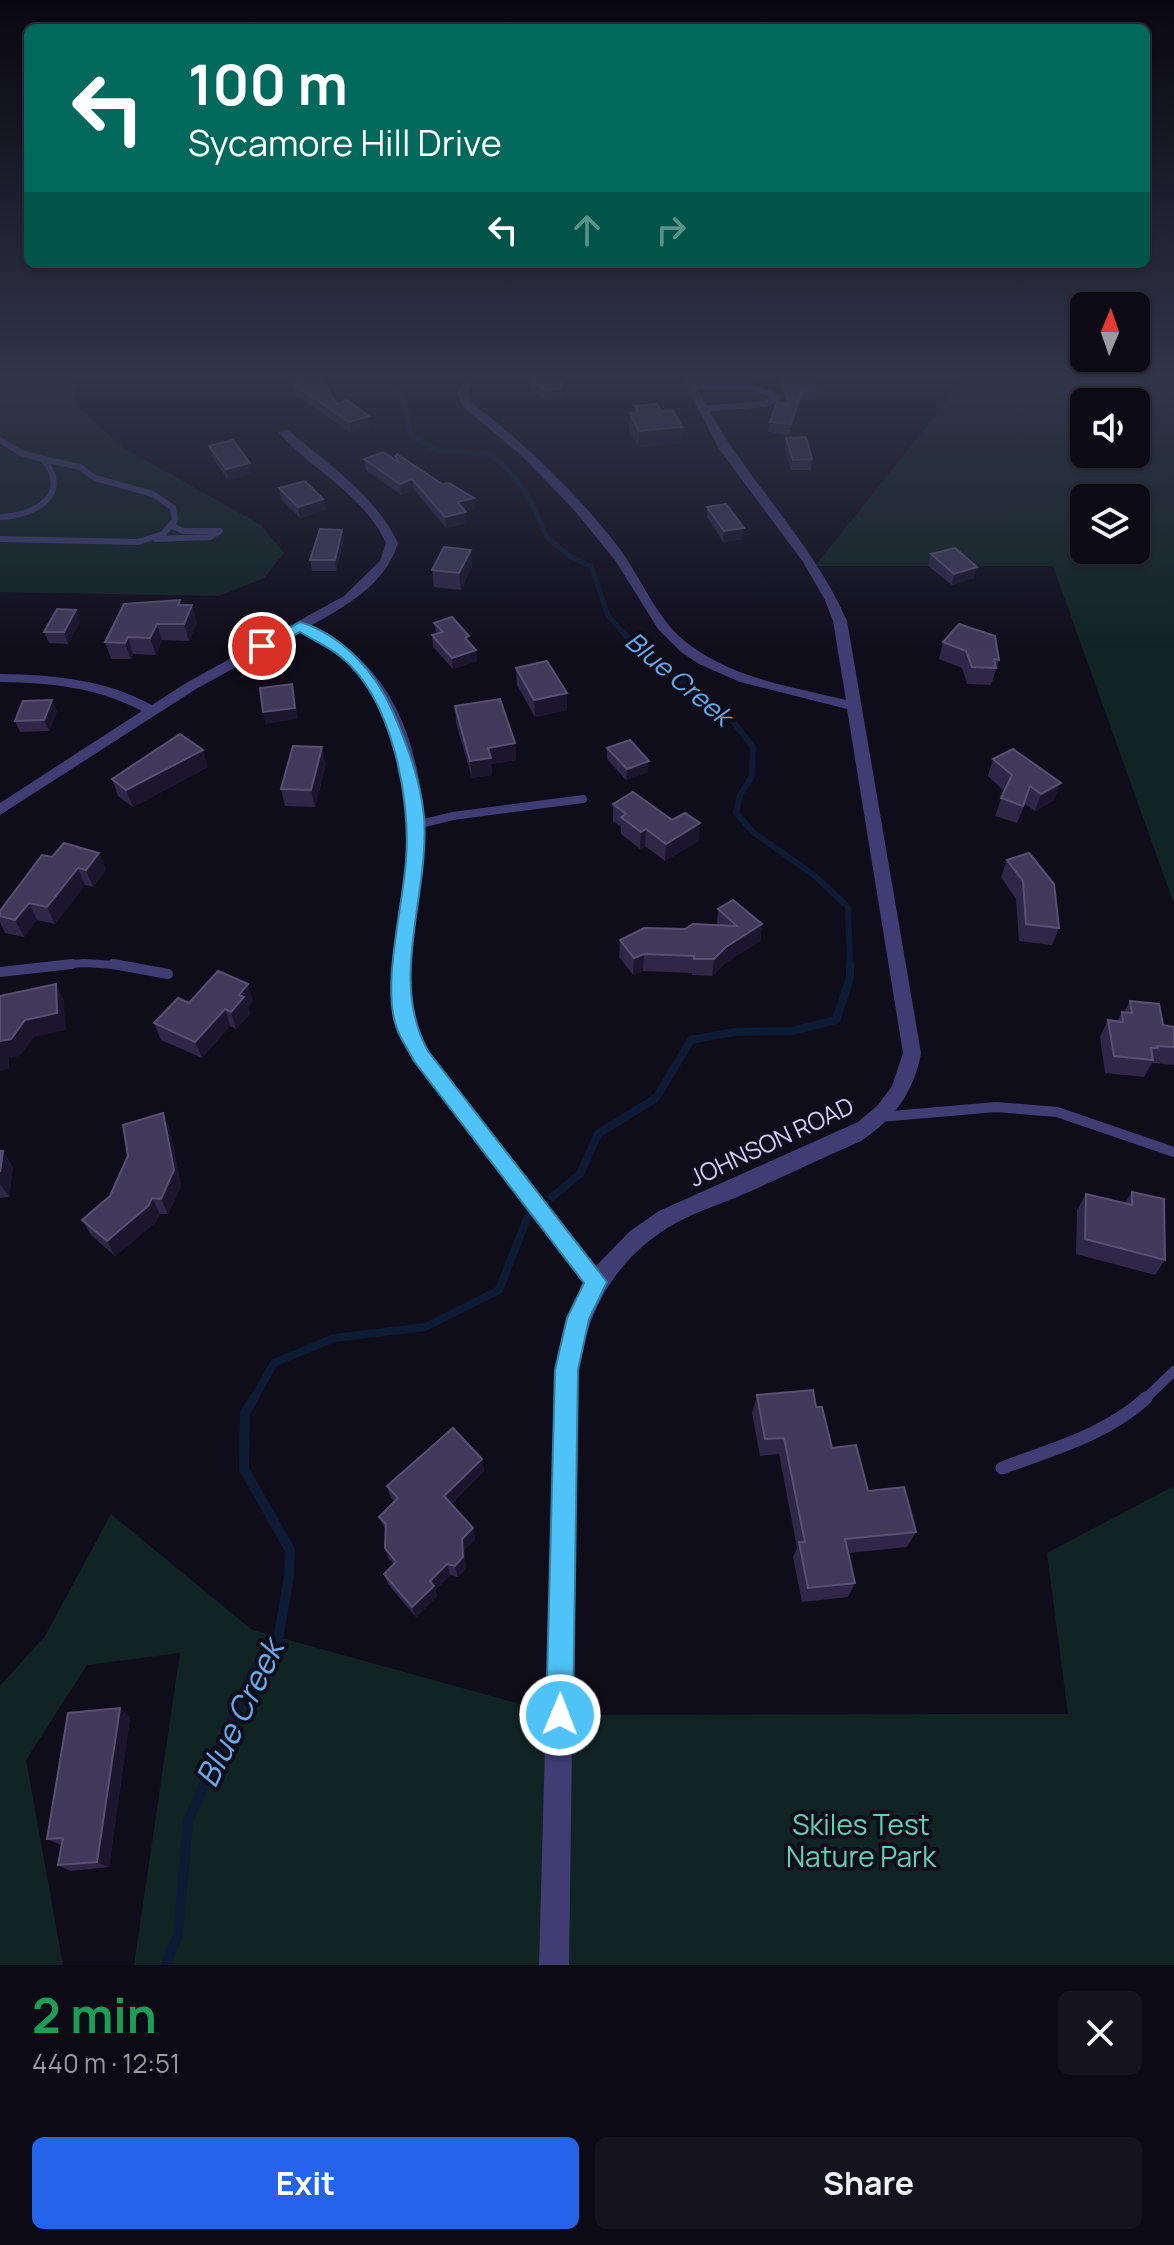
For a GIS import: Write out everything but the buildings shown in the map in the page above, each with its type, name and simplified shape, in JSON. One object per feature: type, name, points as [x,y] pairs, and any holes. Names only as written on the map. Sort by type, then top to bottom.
[{"type":"street","points":[[0,810],[151,710],[341,604],[366,584],[388,560],[392,545],[383,524],[368,505],[324,467]]},
{"type":"street","points":[[542,467],[611,546],[660,625],[684,648],[707,662],[748,679],[853,706]]},
{"type":"street","name":"JOHNSON ROAD","points":[[554,1965],[567,1370],[578,1318],[596,1282],[625,1247],[660,1222],[854,1135],[880,1117],[903,1087],[912,1053],[840,621],[826,585],[738,467]]},
{"type":"street","points":[[300,626],[347,655],[373,684],[402,751],[416,825],[400,992],[406,1028],[421,1056],[596,1282]]},
{"type":"street","points":[[0,678],[83,681],[110,688],[151,710]]},
{"type":"lane","points":[[0,517],[34,514],[42,508],[55,482],[49,467]]},
{"type":"lane","points":[[79,467],[95,478],[153,494],[173,508],[175,520],[172,526],[154,539]]},
{"type":"lane","points":[[0,539],[116,543],[210,537],[220,531],[185,532],[172,526]]},
{"type":"lane","points":[[416,825],[453,816],[583,799]]},
{"type":"lane","points":[[0,972],[97,960],[136,964],[168,974]]},
{"type":"lane","points":[[880,1117],[996,1107],[1057,1112],[1174,1152]]},
{"type":"lane","points":[[1002,1468],[1061,1446],[1131,1412],[1174,1371]]},
{"type":"green space","points":[[0,467],[157,467],[261,525],[284,553],[264,578],[219,596],[0,592]]},
{"type":"green space","points":[[894,467],[1174,467],[1174,904],[1053,566],[815,566]]},
{"type":"green space","name":"Skiles Test Nature Park","points":[[1174,1486],[1174,1965],[134,1965],[180,1653],[87,1665],[26,1760],[63,1965],[0,1965],[0,1686],[45,1636],[111,1514],[252,1630],[560,1715],[1068,1714],[1047,1553]]},
{"type":"waterway","name":"Blue Creek","points":[[505,467],[531,502],[547,537],[569,556],[591,566],[608,616],[623,632]]},
{"type":"waterway","name":"Blue Creek","points":[[621,630],[645,657],[724,710],[753,747],[752,776],[740,795],[736,813],[753,832],[815,876],[848,907],[850,966]]},
{"type":"waterway","name":"Blue Creek","points":[[552,1197],[580,1174],[598,1134],[656,1098],[691,1040],[734,1032],[792,1031],[836,1020],[850,978],[850,966]]},
{"type":"waterway","name":"Blue Creek","points":[[253,1400],[274,1363],[334,1338],[425,1327],[499,1290],[528,1216]]},
{"type":"waterway","name":"Blue Creek","points":[[166,1965],[178,1935],[188,1821],[253,1671],[277,1645],[289,1577],[290,1550],[244,1469],[245,1413],[254,1398]]},
{"type":"route","points":[[262,646],[300,626],[347,655],[360,666],[376,689],[402,751],[416,817],[415,860],[400,992],[403,1022],[421,1056],[596,1282],[578,1318],[567,1370],[560,1715]]}]
